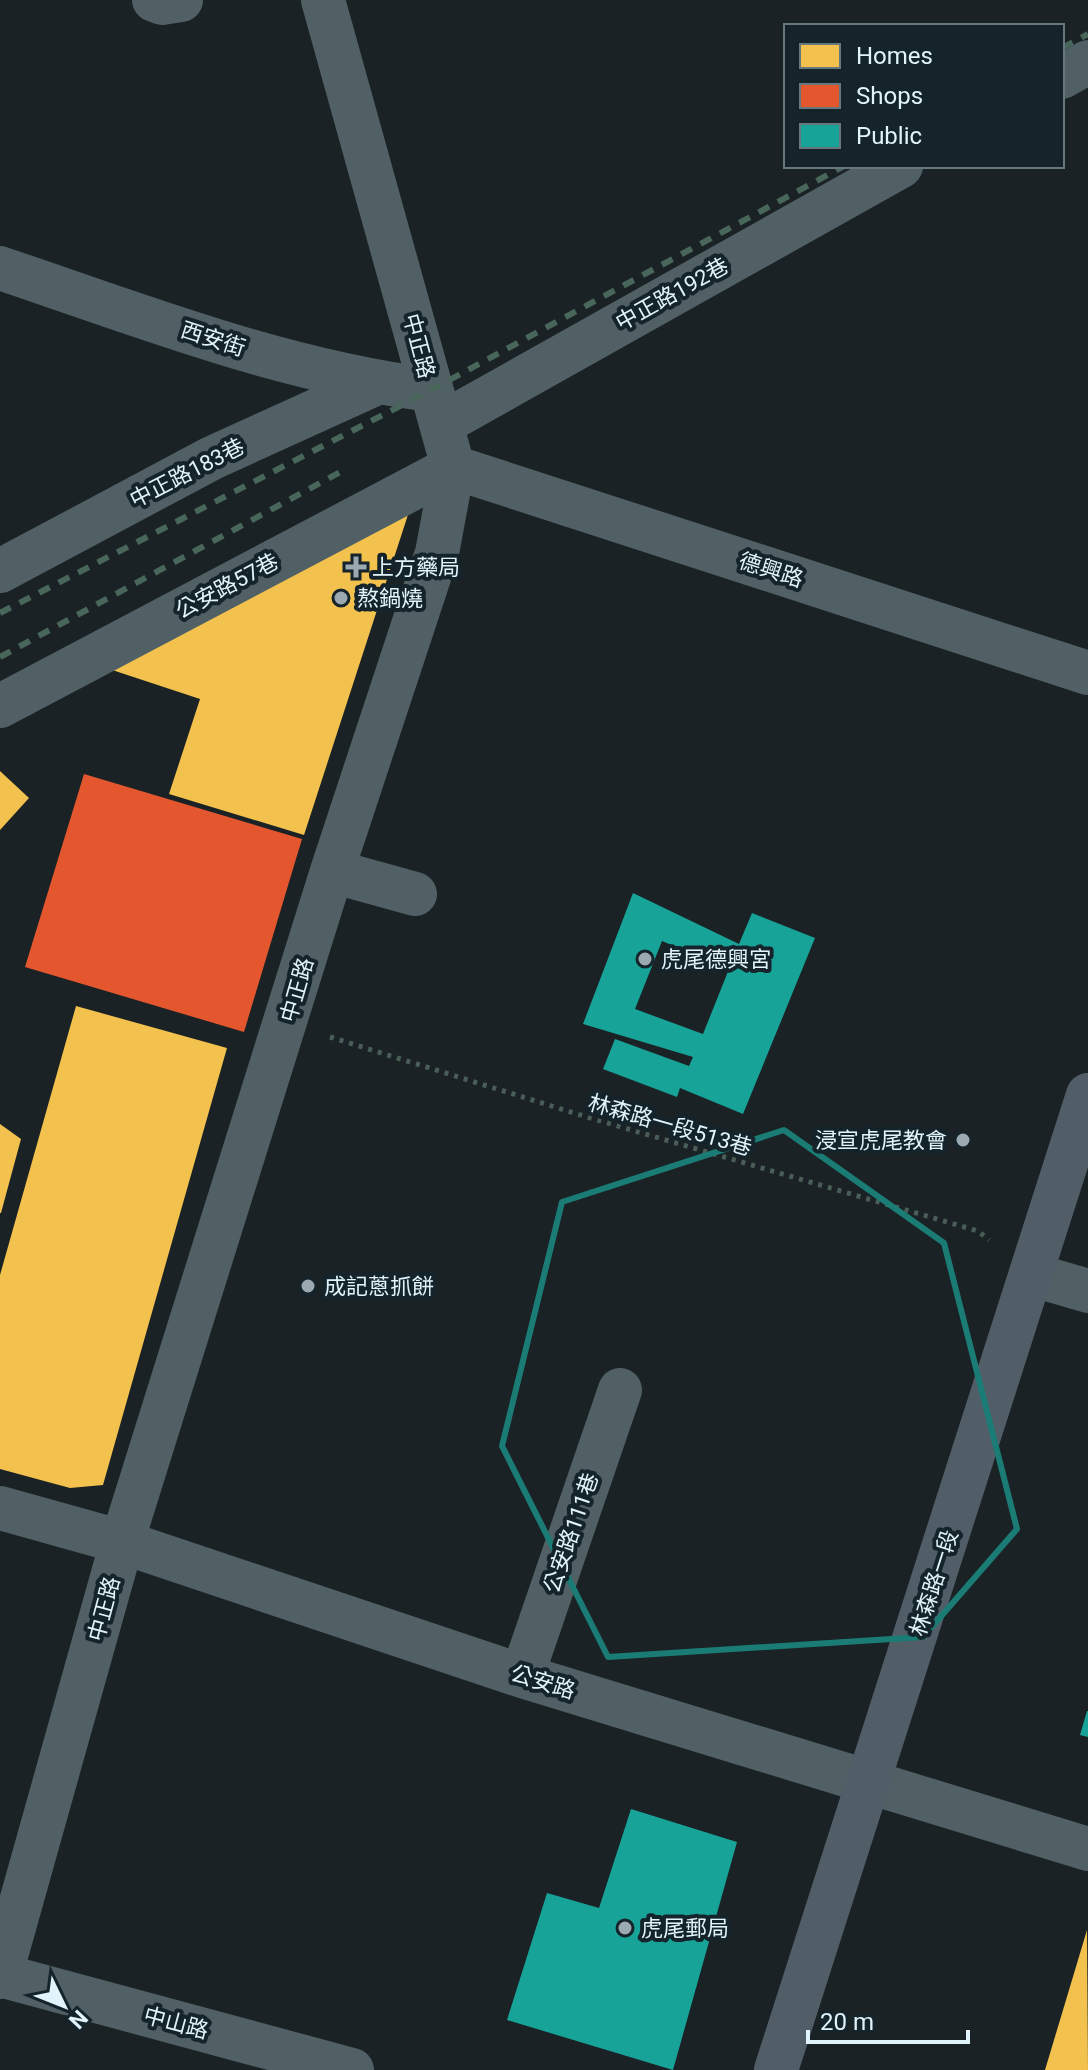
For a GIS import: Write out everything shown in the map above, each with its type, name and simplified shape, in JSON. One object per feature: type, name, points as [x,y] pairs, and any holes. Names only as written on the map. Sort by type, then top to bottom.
[{"type":"main road","name":"林森路一段","points":[[776,2070],[1033,1275],[1088,1095]]},
{"type":"street","points":[[154,0],[162,3],[181,0]]},
{"type":"street","name":"中正路","points":[[0,1976],[122,1542],[287,1024],[332,871],[437,553],[453,467],[323,0]]},
{"type":"street","points":[[1064,76],[1088,62]]},
{"type":"street","name":"中正路192巷","points":[[437,406],[897,168]]},
{"type":"street","name":"西安街","points":[[0,268],[285,363],[377,383],[437,406]]},
{"type":"street","name":"中正路183巷","points":[[0,571],[212,458],[377,383]]},
{"type":"street","name":"德興路","points":[[453,467],[1088,673]]},
{"type":"street","name":"公安路57巷","points":[[0,706],[453,467]]},
{"type":"street","points":[[332,871],[415,894]]},
{"type":"street","points":[[1033,1275],[1088,1291]]},
{"type":"street","name":"公安路111巷","points":[[522,1676],[620,1390]]},
{"type":"street","name":"公安路","points":[[0,1508],[122,1542],[522,1676],[1088,1849]]},
{"type":"street","name":"中山路","points":[[0,1976],[352,2070]]},
{"type":"path","name":"林森路一段513巷","points":[[287,1024],[587,1117],[978,1231],[1033,1275]]},
{"type":"highlighted area","points":[[784,1130],[944,1243],[1017,1529],[923,1637],[608,1657],[502,1446],[562,1202]]},
{"type":"building: Homes","points":[[417,487],[304,835],[169,794],[200,699],[94,664]]},
{"type":"building: Homes","points":[[0,771],[29,798],[0,830]]},
{"type":"building: Homes","points":[[76,1006],[227,1048],[103,1485],[70,1488],[0,1469],[0,1275]]},
{"type":"building: Homes","points":[[0,1124],[21,1139],[1,1213],[0,1213]]},
{"type":"building: Homes","points":[[1087,1930],[1088,2070],[1045,2070]]},
{"type":"building: Shops","points":[[84,774],[302,839],[244,1032],[25,967]]},
{"type":"building: Public","points":[[633,893],[739,944],[752,913],[815,938],[743,1114],[680,1088],[677,1097],[603,1069],[615,1039],[689,1066],[693,1057],[583,1024]],"holes":[[[662,941],[729,969],[703,1034],[635,1009]]]},
{"type":"building: Public","points":[[1088,1711],[1088,1737],[1080,1735]]},
{"type":"building: Public","name":"虎尾郵局","points":[[631,1809],[737,1842],[673,2070],[507,2020],[547,1893],[599,1908]]},
{"type":"railway","points":[[1064,47],[1088,34]]},
{"type":"railway","points":[[0,613],[431,390],[840,168]]},
{"type":"railway","points":[[0,657],[344,470]]},
{"type":"place","name":"上方藥局","points":[[356,567]]},
{"type":"place","name":"熬鍋燒","points":[[341,598]]},
{"type":"place","name":"虎尾德興宮","points":[[645,959]]},
{"type":"place","name":"浸宣虎尾教會","points":[[963,1140]]},
{"type":"place","name":"成記蔥抓餅","points":[[308,1286]]},
{"type":"place","name":"虎尾郵局","points":[[625,1928]]}]
